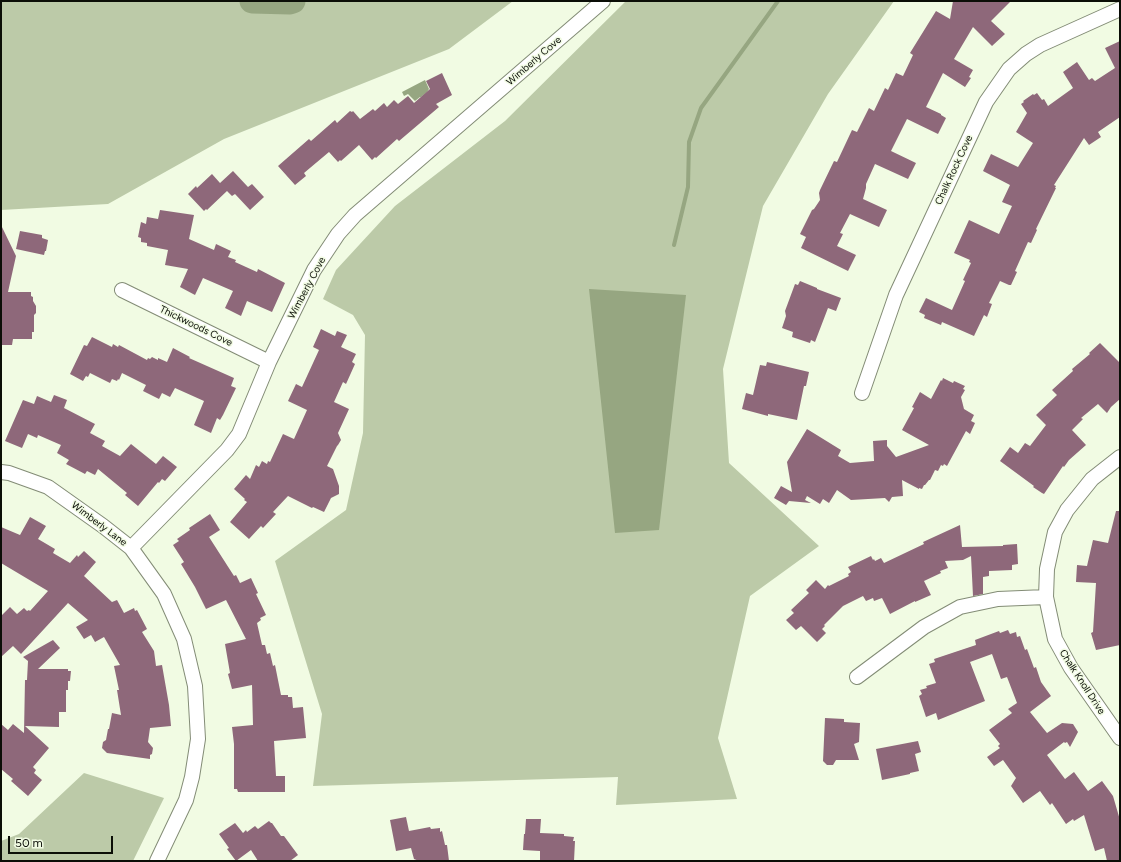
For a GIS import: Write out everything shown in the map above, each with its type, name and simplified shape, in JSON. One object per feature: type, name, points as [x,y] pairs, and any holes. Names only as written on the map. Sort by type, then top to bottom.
[{"type":"street","name":"Wimberly Cove","points":[[130,548],[227,450],[239,434],[270,362],[314,270],[338,234],[351,220],[603,1]]},
{"type":"street","name":"Chalk Rock Cove","points":[[862,393],[896,295],[986,102],[1010,69],[1026,54],[1040,45],[1120,9]]},
{"type":"street","name":"Thickwoods Cove","points":[[122,290],[270,362]]},
{"type":"street","name":"Chalk Knoll Drive","points":[[1120,457],[1092,479],[1067,510],[1055,532],[1047,568],[1046,597],[1056,638],[1071,668],[1120,738]]},
{"type":"street","name":"Wimberly Lane","points":[[1,472],[9,473],[48,487],[103,526],[130,548],[164,594],[184,639],[194,686],[198,739],[192,777],[186,800],[158,861]]},
{"type":"street","points":[[857,677],[924,627],[960,607],[998,599],[1046,597]]},
{"type":"shaded area","points":[[1,1],[513,1],[449,49],[224,139],[108,204],[1,210]]},
{"type":"shaded area","points":[[626,1],[894,1],[828,94],[763,206],[723,369],[729,463],[819,546],[750,596],[718,738],[737,799],[616,805],[618,777],[313,786],[322,714],[275,561],[346,510],[363,433],[365,335],[353,315],[323,299],[336,270],[395,206],[505,121]]},
{"type":"shaded area","points":[[425,80],[429,89],[421,97],[415,101],[408,94],[404,96],[402,92]]},
{"type":"shaded area","points":[[589,289],[686,295],[659,530],[615,533]]},
{"type":"shaded area","points":[[84,773],[164,798],[133,861],[1,861],[1,841],[19,834]]},
{"type":"building","points":[[953,1],[1011,1],[991,21],[1005,34],[992,46],[973,27],[954,59],[973,70],[969,77],[971,78],[965,87],[943,73],[926,107],[946,118],[938,134],[907,119],[891,151],[916,163],[908,179],[875,164],[866,184],[863,199],[887,210],[879,227],[850,214],[840,233],[843,234],[837,246],[856,255],[848,271],[801,248],[806,237],[800,234],[812,210],[820,200],[820,190],[834,161],[837,162],[852,130],[857,132],[869,108],[874,111],[885,88],[888,90],[896,73],[903,76],[913,55],[910,53],[936,11],[950,19]]},
{"type":"building","points":[[1120,41],[1120,117],[1098,132],[1101,137],[1089,145],[1084,138],[1054,185],[1056,188],[1036,229],[1037,230],[1031,243],[1028,242],[1015,271],[1017,272],[1011,285],[1000,281],[989,303],[992,304],[987,317],[984,315],[974,336],[942,322],[941,325],[924,318],[925,315],[919,312],[926,298],[952,310],[971,263],[969,262],[970,260],[954,253],[969,220],[999,234],[1012,206],[1002,202],[1010,185],[983,171],[991,154],[1018,167],[1033,143],[1016,132],[1027,113],[1021,104],[1024,102],[1023,101],[1037,93],[1042,100],[1044,99],[1048,106],[1073,88],[1063,72],[1077,62],[1089,80],[1092,78],[1095,81],[1115,68],[1105,48]]},
{"type":"building","points":[[442,73],[452,95],[436,104],[439,107],[399,141],[397,139],[376,158],[375,157],[372,160],[359,145],[338,162],[329,152],[304,173],[306,176],[295,185],[278,166],[309,139],[311,141],[335,120],[337,123],[350,111],[353,111],[360,119],[373,109],[375,111],[384,103],[387,107],[394,100],[398,104],[408,96],[414,103],[430,89],[426,81]]},
{"type":"building","points":[[233,171],[248,187],[252,184],[264,197],[250,210],[235,194],[232,196],[227,191],[207,210],[206,209],[204,211],[188,194],[212,174],[220,183]]},
{"type":"building","points":[[160,210],[194,215],[189,239],[214,250],[216,244],[231,251],[228,257],[236,260],[235,262],[257,272],[258,269],[285,283],[272,312],[247,301],[241,316],[225,308],[233,291],[203,278],[195,295],[180,287],[188,269],[165,265],[168,250],[147,246],[147,243],[141,242],[141,238],[138,237],[141,222],[146,224],[147,217],[158,219]]},
{"type":"building","points":[[1,225],[16,256],[8,292],[31,292],[31,296],[33,297],[33,301],[36,306],[32,339],[13,339],[12,345],[1,345]]},
{"type":"building","points":[[20,231],[42,235],[42,238],[48,240],[44,255],[16,249]]},
{"type":"building","points":[[800,281],[841,298],[836,311],[828,308],[815,342],[811,340],[810,343],[792,337],[793,332],[782,328],[786,316],[785,311],[795,284],[798,285]]},
{"type":"building","points":[[321,329],[335,336],[337,331],[347,335],[341,347],[356,354],[352,362],[355,364],[346,384],[343,382],[334,402],[349,409],[338,433],[341,440],[327,466],[333,469],[339,486],[339,494],[331,498],[324,512],[313,507],[312,508],[288,496],[273,512],[276,514],[263,528],[261,526],[249,539],[230,522],[247,502],[234,489],[246,475],[250,479],[256,465],[259,467],[262,461],[267,464],[268,461],[270,462],[283,434],[294,439],[307,410],[288,401],[296,384],[302,387],[319,350],[313,347]]},
{"type":"building","points":[[92,337],[112,347],[113,344],[118,347],[119,345],[147,360],[148,358],[150,359],[152,357],[167,362],[173,348],[190,357],[189,358],[234,378],[231,386],[236,388],[220,420],[217,418],[211,433],[194,425],[204,401],[175,388],[170,397],[162,393],[159,399],[143,391],[146,385],[122,373],[119,380],[118,379],[117,381],[112,379],[110,383],[90,373],[83,381],[70,374],[84,345],[87,346]]},
{"type":"building","points":[[1100,343],[1120,363],[1120,399],[1107,413],[1098,404],[1081,418],[1083,419],[1072,430],[1086,445],[1069,460],[1064,467],[1063,466],[1044,494],[1000,461],[1010,447],[1018,453],[1025,443],[1030,446],[1046,425],[1036,415],[1057,395],[1052,390]]},
{"type":"building","points":[[767,362],[809,372],[806,386],[804,386],[797,420],[768,414],[768,416],[742,409],[746,393],[753,395],[760,365],[766,366]]},
{"type":"building","points":[[943,378],[953,383],[954,381],[965,386],[963,389],[965,390],[961,397],[964,409],[974,415],[971,421],[975,423],[970,434],[966,431],[947,466],[944,464],[943,466],[941,465],[938,471],[935,470],[930,480],[922,489],[919,489],[902,480],[903,496],[892,497],[889,502],[885,498],[851,500],[837,490],[829,503],[823,499],[820,504],[807,496],[805,500],[811,503],[789,501],[786,505],[774,498],[781,486],[792,492],[787,462],[807,429],[841,450],[838,456],[850,463],[874,461],[873,441],[887,440],[887,446],[896,457],[929,445],[902,430],[914,408],[912,407],[920,392],[931,399]]},
{"type":"building","points":[[54,395],[67,400],[64,408],[95,424],[90,433],[105,441],[102,446],[120,456],[131,444],[156,464],[163,456],[177,467],[165,481],[162,479],[159,483],[158,482],[138,506],[125,495],[127,493],[98,469],[95,475],[87,471],[85,474],[66,464],[69,460],[57,453],[61,445],[38,435],[37,438],[28,434],[22,448],[5,441],[23,400],[34,404],[37,396],[51,402]]},
{"type":"building","points":[[1116,511],[1120,511],[1120,645],[1096,650],[1091,633],[1093,632],[1096,583],[1076,582],[1077,565],[1087,566],[1093,540],[1108,543]]},
{"type":"building","points":[[210,514],[220,530],[209,537],[240,583],[251,578],[258,593],[256,594],[266,615],[260,618],[261,620],[257,623],[262,645],[265,645],[267,654],[270,653],[273,666],[275,665],[281,695],[288,695],[288,697],[292,697],[293,708],[303,707],[306,738],[274,741],[276,776],[285,776],[285,792],[238,792],[237,789],[234,789],[234,744],[232,727],[253,725],[252,685],[232,689],[228,674],[230,673],[225,644],[246,639],[226,600],[206,609],[181,564],[184,562],[173,545],[179,541],[177,539],[190,530],[189,528]]},
{"type":"building","points":[[30,517],[46,526],[38,539],[55,549],[53,553],[70,563],[77,555],[78,557],[84,551],[96,562],[84,576],[112,602],[117,600],[124,613],[134,608],[135,611],[137,610],[147,629],[142,632],[154,651],[156,666],[162,665],[171,726],[150,728],[148,742],[153,748],[150,759],[107,753],[102,748],[103,742],[106,740],[112,713],[121,715],[117,690],[119,690],[114,666],[120,665],[104,637],[95,642],[91,635],[84,639],[76,627],[88,620],[68,603],[21,654],[13,646],[1,657],[1,616],[10,607],[17,614],[24,608],[27,611],[30,611],[48,591],[1,563],[1,527],[20,535]]},
{"type":"building","points":[[960,525],[962,547],[1003,546],[1017,544],[1018,564],[1012,565],[1012,570],[989,571],[989,576],[983,577],[983,594],[973,596],[971,556],[963,560],[945,561],[948,568],[924,581],[931,595],[915,601],[890,614],[882,598],[874,601],[873,598],[866,601],[863,596],[843,606],[824,625],[825,626],[822,629],[826,633],[817,642],[801,626],[796,630],[786,620],[794,613],[791,610],[809,593],[806,590],[816,580],[825,589],[828,585],[829,586],[849,576],[848,574],[851,572],[848,567],[871,556],[875,561],[881,558],[884,563],[924,544],[923,542]]},
{"type":"building","points":[[1008,630],[1010,634],[1016,632],[1017,637],[1020,636],[1025,650],[1027,649],[1034,668],[1036,667],[1041,682],[1051,696],[1030,712],[1047,733],[1062,723],[1073,724],[1078,732],[1070,747],[1067,742],[1064,742],[1047,755],[1065,779],[1074,772],[1088,791],[1102,781],[1113,796],[1120,820],[1120,861],[1107,861],[1104,848],[1095,851],[1084,815],[1074,821],[1073,819],[1066,824],[1052,803],[1050,805],[1040,791],[1023,803],[1011,786],[1016,778],[1003,760],[994,766],[987,757],[1000,748],[998,746],[1000,744],[989,730],[1012,713],[1008,709],[1017,703],[1007,677],[1001,679],[992,654],[970,662],[985,701],[938,720],[936,713],[926,717],[919,696],[922,694],[920,690],[927,688],[926,686],[936,683],[929,664],[935,662],[934,659],[976,645],[975,640],[999,631],[1000,633]]},
{"type":"building","points":[[53,640],[60,648],[38,669],[68,669],[68,671],[71,671],[70,681],[68,681],[68,690],[66,690],[66,712],[59,712],[59,727],[25,726],[49,748],[33,767],[36,770],[34,773],[42,780],[28,796],[11,781],[13,779],[1,769],[1,724],[8,730],[13,724],[24,733],[25,680],[27,680],[28,661],[23,657]]},
{"type":"building","points":[[825,718],[844,719],[844,722],[860,723],[859,742],[854,744],[859,760],[836,760],[833,765],[827,765],[823,761]]},
{"type":"building","points":[[918,741],[921,752],[915,754],[919,771],[882,780],[876,749]]},
{"type":"building","points":[[406,817],[409,831],[430,827],[431,829],[440,828],[445,845],[447,845],[449,861],[419,861],[414,859],[411,848],[396,851],[390,820]]},
{"type":"building","points":[[526,819],[541,819],[540,833],[564,834],[564,836],[574,837],[574,861],[540,861],[540,851],[523,850]]},
{"type":"building","points":[[269,821],[281,836],[284,836],[298,855],[290,861],[258,861],[251,850],[236,861],[227,849],[229,848],[219,834],[235,823],[243,833],[255,826],[258,829]]},
{"type":"waterway","points":[[252,1],[293,1]]},
{"type":"waterway","points":[[674,245],[688,187],[689,142],[701,108],[778,1]]}]
